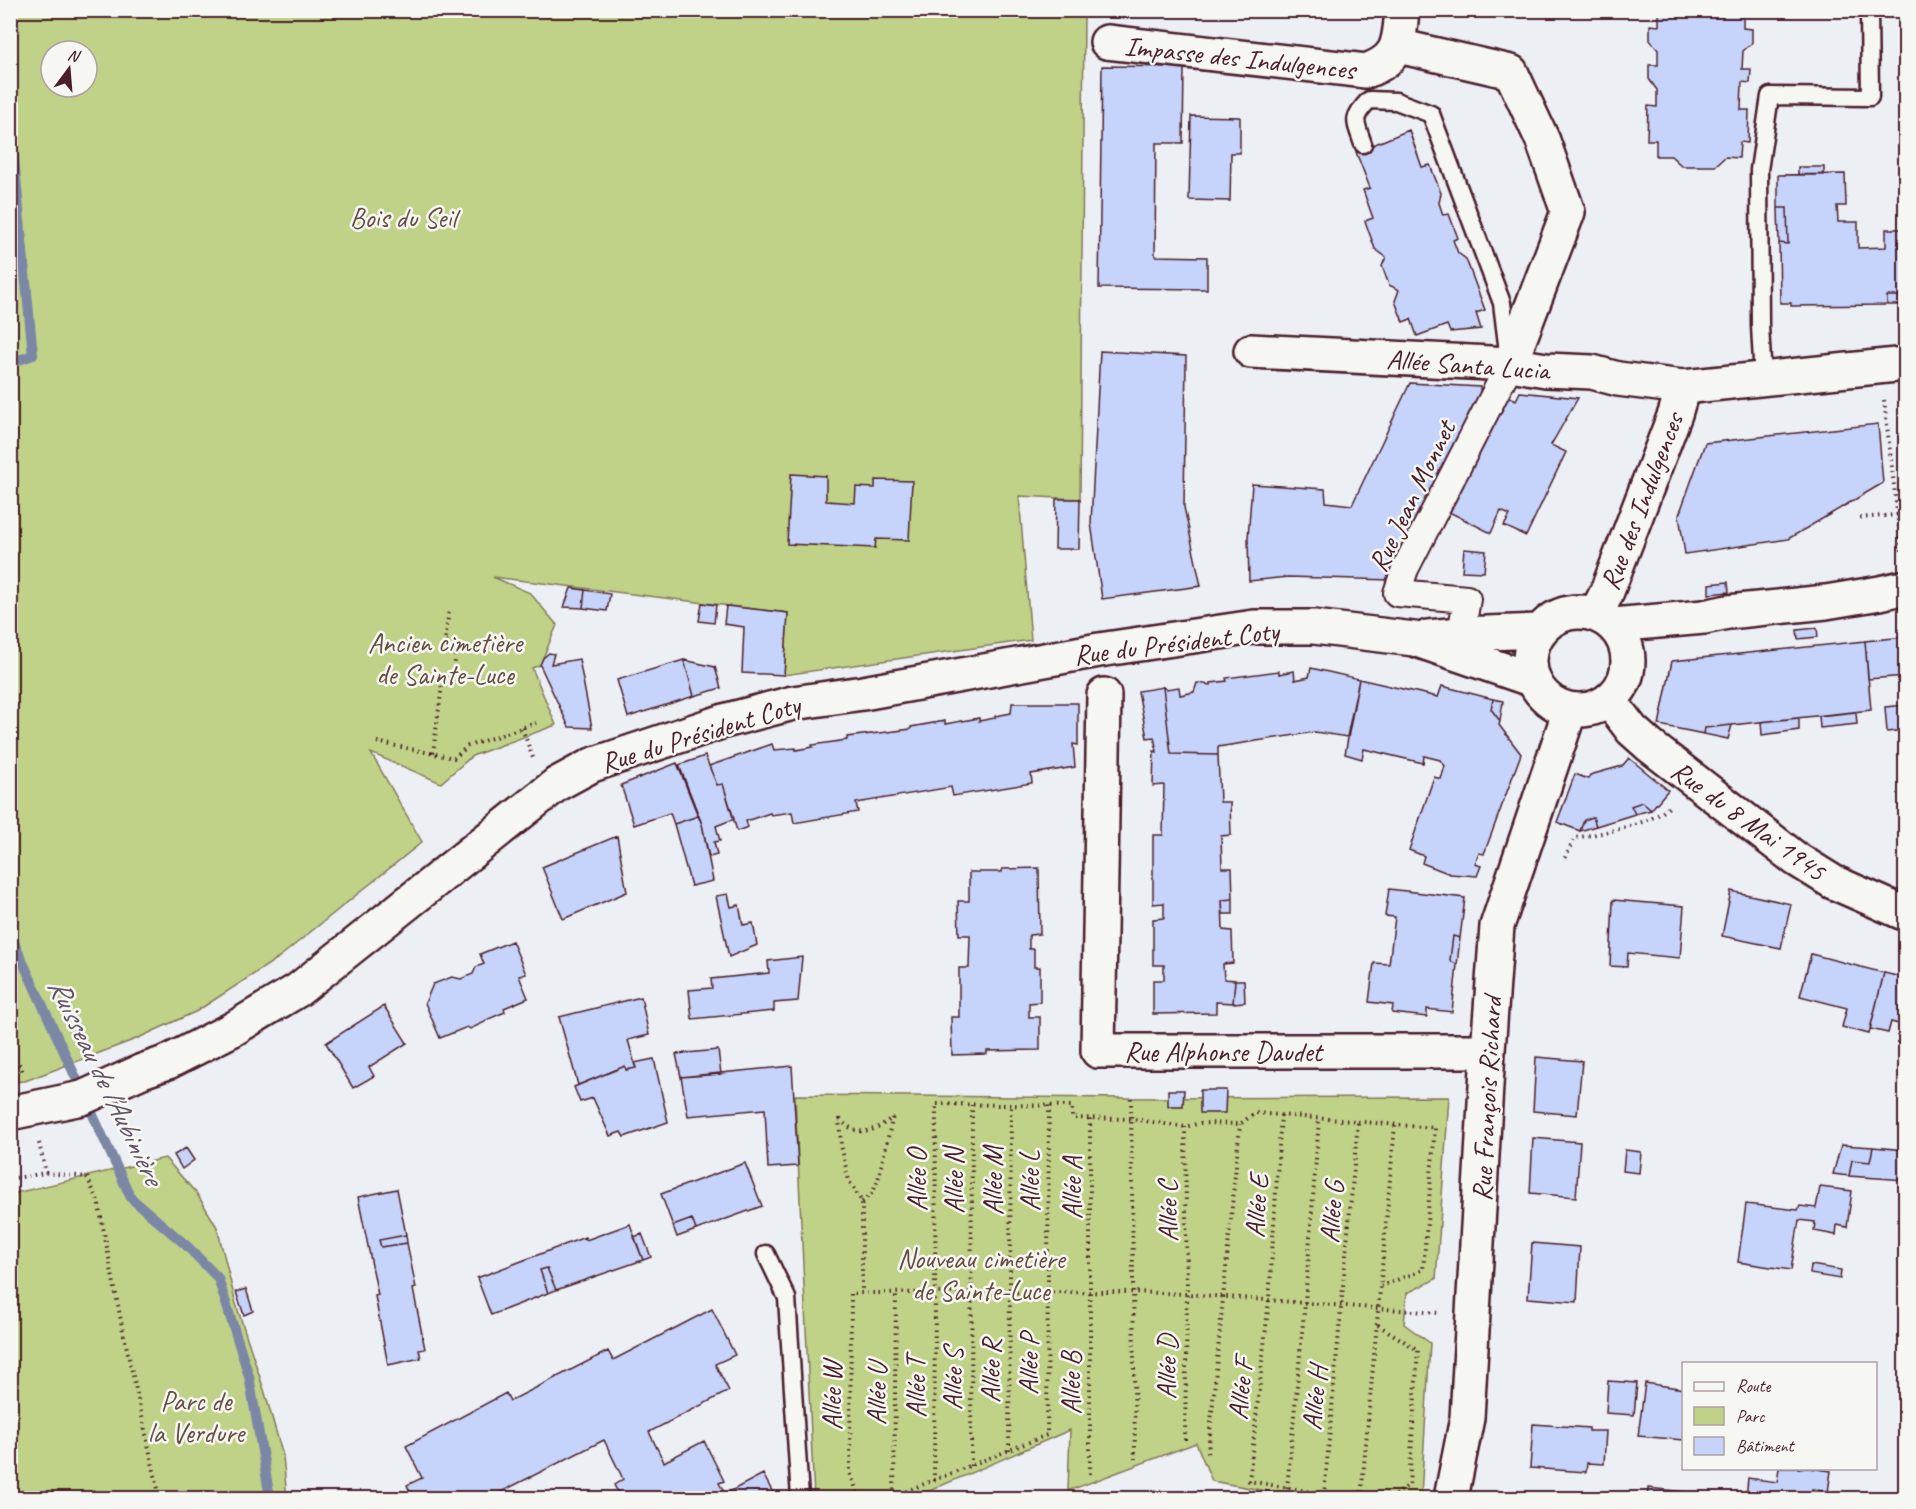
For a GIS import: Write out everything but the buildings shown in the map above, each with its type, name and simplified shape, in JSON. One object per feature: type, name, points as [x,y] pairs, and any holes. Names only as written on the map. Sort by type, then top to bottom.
[{"type":"street","name":"Impasse des Indulgences","points":[[1107,42],[1366,71],[1382,65],[1398,46],[1402,10]]},
{"type":"street","points":[[1398,46],[1511,72],[1543,141],[1568,212],[1510,364]]},
{"type":"street","name":"Allée Santa Lucia","points":[[1251,351],[1510,364],[1546,370],[1592,372],[1618,379],[1683,387],[1892,365]]},
{"type":"street","name":"Rue Jean Monnet","points":[[1461,634],[1467,599],[1396,593],[1405,569],[1510,364]]},
{"type":"street","name":"Rue des Indulgences","points":[[1604,620],[1606,594],[1676,414],[1683,387]]},
{"type":"street","points":[[1604,620],[1626,644],[1627,673],[1621,688],[1610,700],[1597,707],[1570,710],[1555,704],[1542,694],[1533,680],[1530,663],[1532,646],[1539,632],[1551,620],[1565,614],[1580,612],[1604,620],[1704,617],[1728,612],[1826,602],[1880,593],[1904,572]]},
{"type":"street","points":[[1628,656],[1704,617]]},
{"type":"street","name":"Rue du Président Coty","points":[[22,1101],[82,1098],[168,1062],[233,1029],[298,990],[541,796],[566,779],[603,761],[724,721],[793,703],[863,693],[1099,650],[1254,627],[1314,627],[1414,639],[1533,680]]},
{"type":"street","name":"Rue du Président Coty","points":[[1414,639],[1461,634],[1539,632]]},
{"type":"street","name":"Rue Alphonse Daudet","points":[[1104,694],[1098,1051],[1488,1051]]},
{"type":"street","name":"Rue du 8 Mai 1945","points":[[1610,700],[1632,730],[1694,781],[1805,864],[1833,882],[1905,914]]},
{"type":"street","name":"Rue François Richard","points":[[1450,1498],[1467,1418],[1497,926],[1570,710]]},
{"type":"lane","points":[[1763,379],[1760,326],[1759,170],[1770,96],[1870,97],[1869,10]]},
{"type":"lane","points":[[1363,144],[1355,120],[1358,112],[1369,100],[1396,101],[1431,114],[1502,303],[1510,364]]},
{"type":"lane","points":[[766,1254],[787,1298],[800,1498]]},
{"type":"path","points":[[1892,365],[1898,515],[1904,572]]},
{"type":"path","points":[[1860,518],[1905,514]]},
{"type":"path","points":[[434,753],[443,678],[453,679],[457,642],[445,641],[449,609]]},
{"type":"path","points":[[377,742],[454,758],[468,746],[536,723]]},
{"type":"path","points":[[522,728],[531,756]]},
{"type":"path","points":[[1566,858],[1575,838],[1640,823],[1668,809],[1694,781]]},
{"type":"path","points":[[10,1056],[21,1066],[22,1101]]},
{"type":"path","points":[[1131,1098],[1135,1459]]},
{"type":"path","name":"Allée O","points":[[935,1293],[936,1104],[972,1105]]},
{"type":"path","points":[[972,1105],[1072,1106],[1072,1118],[1132,1119],[1185,1127],[1200,1123],[1240,1124],[1255,1113],[1435,1128],[1423,1269],[1381,1286]]},
{"type":"path","name":"Allée N","points":[[972,1105],[973,1293]]},
{"type":"path","name":"Allée M","points":[[1011,1105],[1011,1293]]},
{"type":"path","name":"Allée L","points":[[1048,1293],[1049,1105]]},
{"type":"path","name":"Allée E","points":[[1269,1300],[1281,1115]]},
{"type":"path","points":[[862,1202],[873,1192],[879,1180],[893,1116],[878,1128],[867,1131],[847,1127],[839,1118],[849,1181],[862,1202],[862,1293],[1133,1292],[1187,1294],[1379,1308],[1473,1318]]},
{"type":"path","name":"Allée A","points":[[1090,1119],[1090,1293]]},
{"type":"path","points":[[1319,1119],[1305,1303],[1287,1488],[1346,1498]]},
{"type":"path","name":"Allée G","points":[[1342,1306],[1358,1122]]},
{"type":"path","points":[[1208,1453],[1240,1124]]},
{"type":"path","points":[[1361,1498],[1395,1125]]},
{"type":"path","name":"Allée C","points":[[1185,1127],[1187,1294]]},
{"type":"path","points":[[10,1179],[46,1173],[87,1177],[98,1201],[123,1331],[160,1498]]},
{"type":"path","name":"Allée W","points":[[859,1498],[850,1472],[851,1293],[862,1293]]},
{"type":"path","name":"Allée U","points":[[894,1496],[896,1293]]},
{"type":"path","name":"Allée T","points":[[933,1481],[935,1293]]},
{"type":"path","name":"Allée S","points":[[970,1466],[973,1293]]},
{"type":"path","name":"Allée R","points":[[1009,1450],[1011,1293]]},
{"type":"path","name":"Allée P","points":[[1009,1450],[1047,1435],[1048,1293]]},
{"type":"path","name":"Allée B","points":[[1089,1474],[1090,1293]]},
{"type":"path","name":"Allée D","points":[[1185,1440],[1187,1294]]},
{"type":"path","name":"Allée F","points":[[1269,1300],[1249,1482],[1287,1488]]},
{"type":"path","name":"Allée H","points":[[1324,1495],[1342,1306]]},
{"type":"path","points":[[1378,1325],[1418,1350],[1409,1485],[1391,1498]]},
{"type":"path","points":[[889,1498],[1009,1450]]},
{"type":"green space","points":[[1043,10],[1056,16],[1084,15],[1080,499],[1019,496],[1031,640],[784,675],[788,613],[493,577],[530,593],[557,625],[540,665],[532,668],[556,725],[472,756],[441,783],[371,753],[422,842],[277,959],[197,1011],[136,1039],[25,1081],[11,1082],[10,11]]},
{"type":"green space","name":"Nouveau cimetière de Sainte-Luce","points":[[795,1095],[1131,1098],[1449,1097],[1436,1279],[1407,1293],[1404,1324],[1430,1343],[1421,1496],[1416,1498],[1304,1498],[1212,1481],[1196,1443],[1068,1491],[1070,1430],[913,1498],[814,1498]]},
{"type":"green space","name":"Parc de la Verdure","points":[[165,1158],[197,1194],[217,1227],[236,1304],[283,1456],[287,1498],[11,1498],[11,1194]]},
{"type":"waterway","name":"Ruisseau de l'Aubinière","points":[[10,116],[33,355],[10,363]]},
{"type":"waterway","name":"Ruisseau de l'Aubinière","points":[[10,934],[131,1198],[187,1246],[218,1278],[249,1376],[270,1498]]},
{"type":"park label","name":"Bois du Seil","points":[[403,217]]},
{"type":"park label","name":"Ancien cimetière de Sainte-Luce","points":[[445,658]]}]
